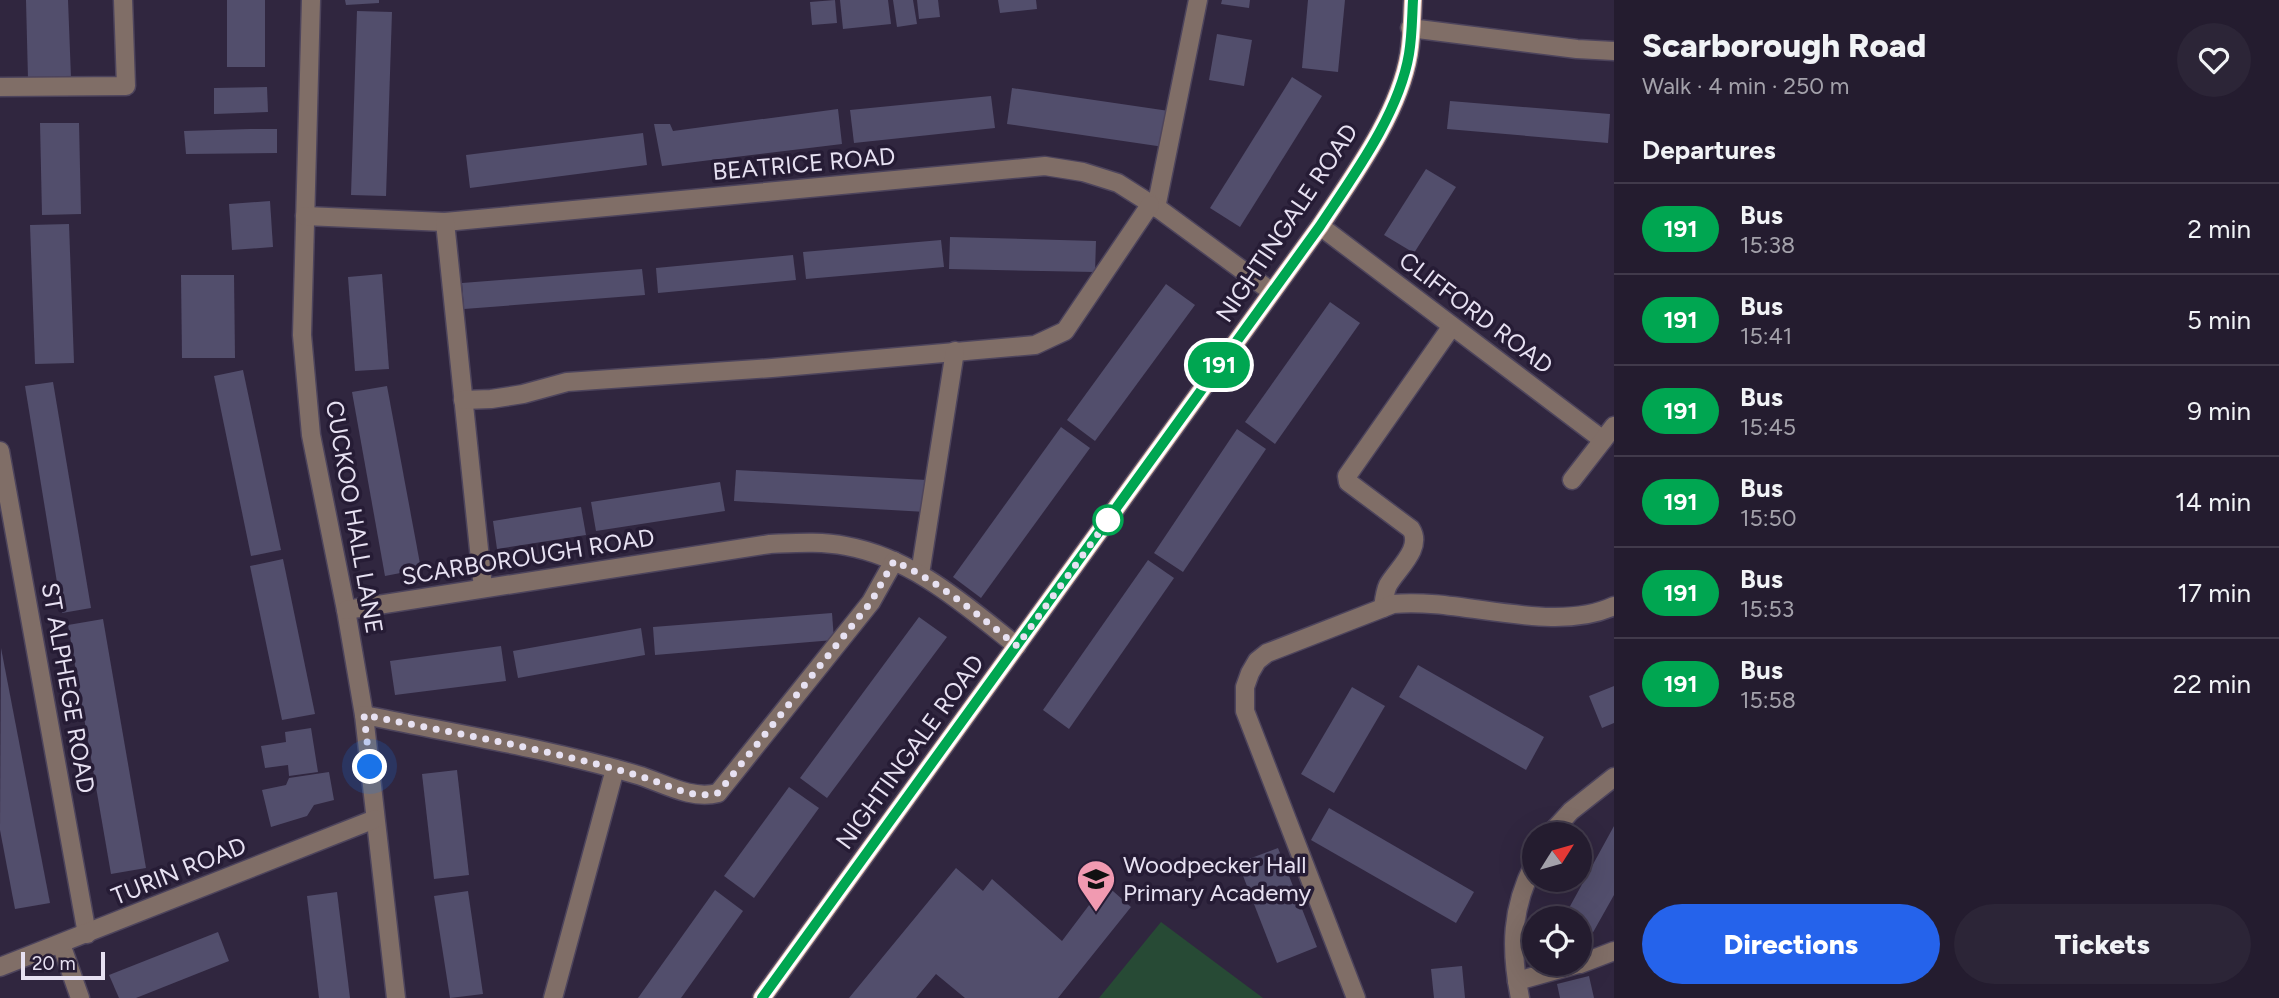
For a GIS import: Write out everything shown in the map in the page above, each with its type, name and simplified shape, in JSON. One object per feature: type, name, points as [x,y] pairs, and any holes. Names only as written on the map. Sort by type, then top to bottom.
[{"type":"main road","name":"NIGHTINGALE ROAD","points":[[762,998],[1320,226],[1354,175],[1382,126],[1399,88],[1409,55],[1413,0]]},
{"type":"street","points":[[0,87],[126,86],[123,0]]},
{"type":"street","name":"CUCKOO HALL LANE","points":[[311,0],[302,335],[311,435],[364,715],[396,998]]},
{"type":"street","points":[[463,400],[523,394],[567,382],[772,368],[1035,345],[1065,331],[1153,206],[1198,0]]},
{"type":"street","points":[[1410,28],[1577,49],[1614,51]]},
{"type":"street","name":"BEATRICE ROAD","points":[[305,216],[445,222],[1045,166],[1083,172],[1118,183],[1272,292]]},
{"type":"street","points":[[445,222],[482,588]]},
{"type":"street","name":"CLIFFORD ROAD","points":[[1320,226],[1452,326],[1609,433],[1572,480]]},
{"type":"street","points":[[1383,608],[1386,588],[1415,545],[1415,535],[1411,529],[1348,482],[1347,476],[1452,326]]},
{"type":"street","points":[[920,574],[955,351]]},
{"type":"street","name":"ST ALPHEGE ROAD","points":[[0,451],[87,934]]},
{"type":"street","name":"SCARBOROUGH ROAD","points":[[346,610],[770,544],[843,545],[873,552],[920,574],[951,594],[1017,646]]},
{"type":"street","points":[[364,715],[566,755],[694,795],[718,793],[871,602],[894,561]]},
{"type":"street","points":[[1356,998],[1245,711],[1245,687],[1257,661],[1267,653],[1383,608],[1412,602],[1559,617],[1584,615],[1614,606]]},
{"type":"street","points":[[554,998],[615,769]]},
{"type":"street","points":[[1561,822],[1614,778]]},
{"type":"street","name":"TURIN ROAD","points":[[0,967],[375,819]]},
{"type":"street","points":[[1522,888],[1516,911],[1513,964],[1518,990],[1551,976]]},
{"type":"street","points":[[61,944],[80,998]]},
{"type":"street","points":[[1592,959],[1614,951]]},
{"type":"green space","points":[[1161,922],[1263,998],[1099,998]]},
{"type":"building","points":[[26,0],[68,0],[71,78],[28,79]]},
{"type":"building","points":[[227,0],[265,0],[265,67],[227,67]]},
{"type":"building","points":[[345,0],[379,0],[379,3],[346,5]]},
{"type":"building","points":[[835,0],[837,23],[812,25],[810,2]]},
{"type":"building","points":[[840,0],[888,0],[891,24],[843,29]]},
{"type":"building","points":[[893,0],[913,0],[917,24],[897,27]]},
{"type":"building","points":[[917,0],[938,0],[940,17],[919,19]]},
{"type":"building","points":[[998,0],[1036,0],[1037,9],[1000,13]]},
{"type":"building","points":[[1222,0],[1250,0],[1249,8],[1221,4]]},
{"type":"building","points":[[1308,0],[1345,0],[1338,72],[1302,68]]},
{"type":"building","points":[[357,11],[392,12],[386,196],[351,195]]},
{"type":"building","points":[[1217,34],[1252,40],[1244,86],[1209,80]]},
{"type":"building","points":[[1292,77],[1322,96],[1240,227],[1210,208]]},
{"type":"building","points":[[267,87],[268,112],[214,114],[214,88]]},
{"type":"building","points":[[1012,88],[1169,111],[1164,147],[1007,124]]},
{"type":"building","points":[[991,96],[995,128],[854,143],[850,110]]},
{"type":"building","points":[[1450,101],[1610,114],[1608,143],[1447,129]]},
{"type":"building","points":[[838,109],[842,144],[662,166],[654,124],[670,124],[673,131]]},
{"type":"building","points":[[40,123],[79,123],[81,214],[42,215]]},
{"type":"building","points":[[277,129],[277,153],[186,154],[184,131]]},
{"type":"building","points":[[643,133],[647,165],[470,188],[466,155]]},
{"type":"building","points":[[1426,169],[1456,187],[1414,253],[1384,235]]},
{"type":"building","points":[[270,201],[273,247],[232,250],[229,204]]},
{"type":"building","points":[[69,224],[74,363],[35,364],[30,225]]},
{"type":"building","points":[[950,237],[1096,241],[1095,272],[949,269]]},
{"type":"building","points":[[941,240],[944,267],[806,279],[803,252]]},
{"type":"building","points":[[793,255],[796,280],[658,293],[656,268]]},
{"type":"building","points":[[642,269],[645,295],[464,309],[462,283]]},
{"type":"building","points":[[382,274],[389,369],[355,371],[348,277]]},
{"type":"building","points":[[181,275],[234,275],[235,358],[182,358]]},
{"type":"building","points":[[1166,284],[1195,305],[1095,441],[1067,420]]},
{"type":"building","points":[[1330,302],[1360,323],[1275,444],[1245,422]]},
{"type":"building","points":[[243,370],[281,550],[251,556],[214,376]]},
{"type":"building","points":[[53,382],[91,608],[62,613],[25,386]]},
{"type":"building","points":[[387,386],[421,569],[385,576],[352,392]]},
{"type":"building","points":[[1061,427],[1090,448],[981,598],[953,577]]},
{"type":"building","points":[[1237,429],[1266,449],[1183,572],[1154,553]]},
{"type":"building","points":[[736,470],[927,480],[926,512],[734,501]]},
{"type":"building","points":[[720,482],[725,511],[596,531],[591,502]]},
{"type":"building","points":[[581,507],[586,535],[497,549],[493,521]]},
{"type":"building","points":[[283,559],[315,714],[282,720],[250,566]]},
{"type":"building","points":[[1148,560],[1174,578],[1069,729],[1043,710]]},
{"type":"building","points":[[832,613],[834,640],[655,655],[653,627]]},
{"type":"building","points":[[919,617],[947,637],[827,798],[800,778]]},
{"type":"building","points":[[103,619],[146,868],[111,874],[68,625]]},
{"type":"building","points":[[641,628],[645,655],[518,678],[513,651]]},
{"type":"building","points":[[501,646],[506,681],[395,695],[390,661]]},
{"type":"building","points":[[1,648],[50,903],[15,909],[0,830]]},
{"type":"building","points":[[1418,665],[1544,737],[1526,770],[1399,697]]},
{"type":"building","points":[[1614,686],[1614,723],[1602,728],[1589,696]]},
{"type":"building","points":[[1352,687],[1385,706],[1334,793],[1301,774]]},
{"type":"building","points":[[311,728],[318,772],[289,776],[288,765],[265,768],[261,746],[286,742],[285,732]]},
{"type":"building","points":[[457,770],[469,875],[434,879],[422,774]]},
{"type":"building","points":[[329,772],[334,800],[314,805],[307,816],[271,827],[262,790],[286,785],[289,778]]},
{"type":"building","points":[[789,787],[819,808],[754,898],[724,876]]},
{"type":"building","points":[[1329,808],[1474,892],[1456,923],[1311,840]]},
{"type":"building","points":[[1614,826],[1614,895],[1592,934],[1592,906],[1570,906],[1578,892],[1592,892],[1592,866]]},
{"type":"building","points":[[1278,848],[1317,947],[1277,963],[1238,863]]},
{"type":"building","points":[[956,868],[983,891],[992,879],[1062,941],[1105,884],[1131,907],[1058,998],[965,998],[936,974],[916,998],[849,998]]},
{"type":"building","points":[[715,890],[743,911],[681,998],[638,998]]},
{"type":"building","points":[[468,891],[483,994],[450,998],[434,896]]},
{"type":"building","points":[[337,892],[350,998],[319,998],[307,896]]},
{"type":"building","points":[[218,932],[229,961],[136,998],[119,998],[109,975]]},
{"type":"building","points":[[1462,966],[1465,998],[1434,998],[1431,969]]},
{"type":"building","points":[[1589,976],[1594,998],[1560,998],[1557,984]]},
{"type":"bus line","name":"191","points":[[762,998],[1320,226],[1354,175],[1382,126],[1399,88],[1409,55],[1413,0]]},
{"type":"place","name":"Woodpecker Hall Primary Academy","points":[[1096,913]]},
{"type":"route","points":[[370,767],[364,715],[566,755],[694,795],[718,793],[871,602],[894,561],[951,594],[1017,646],[1114,512],[1108,520]]}]
